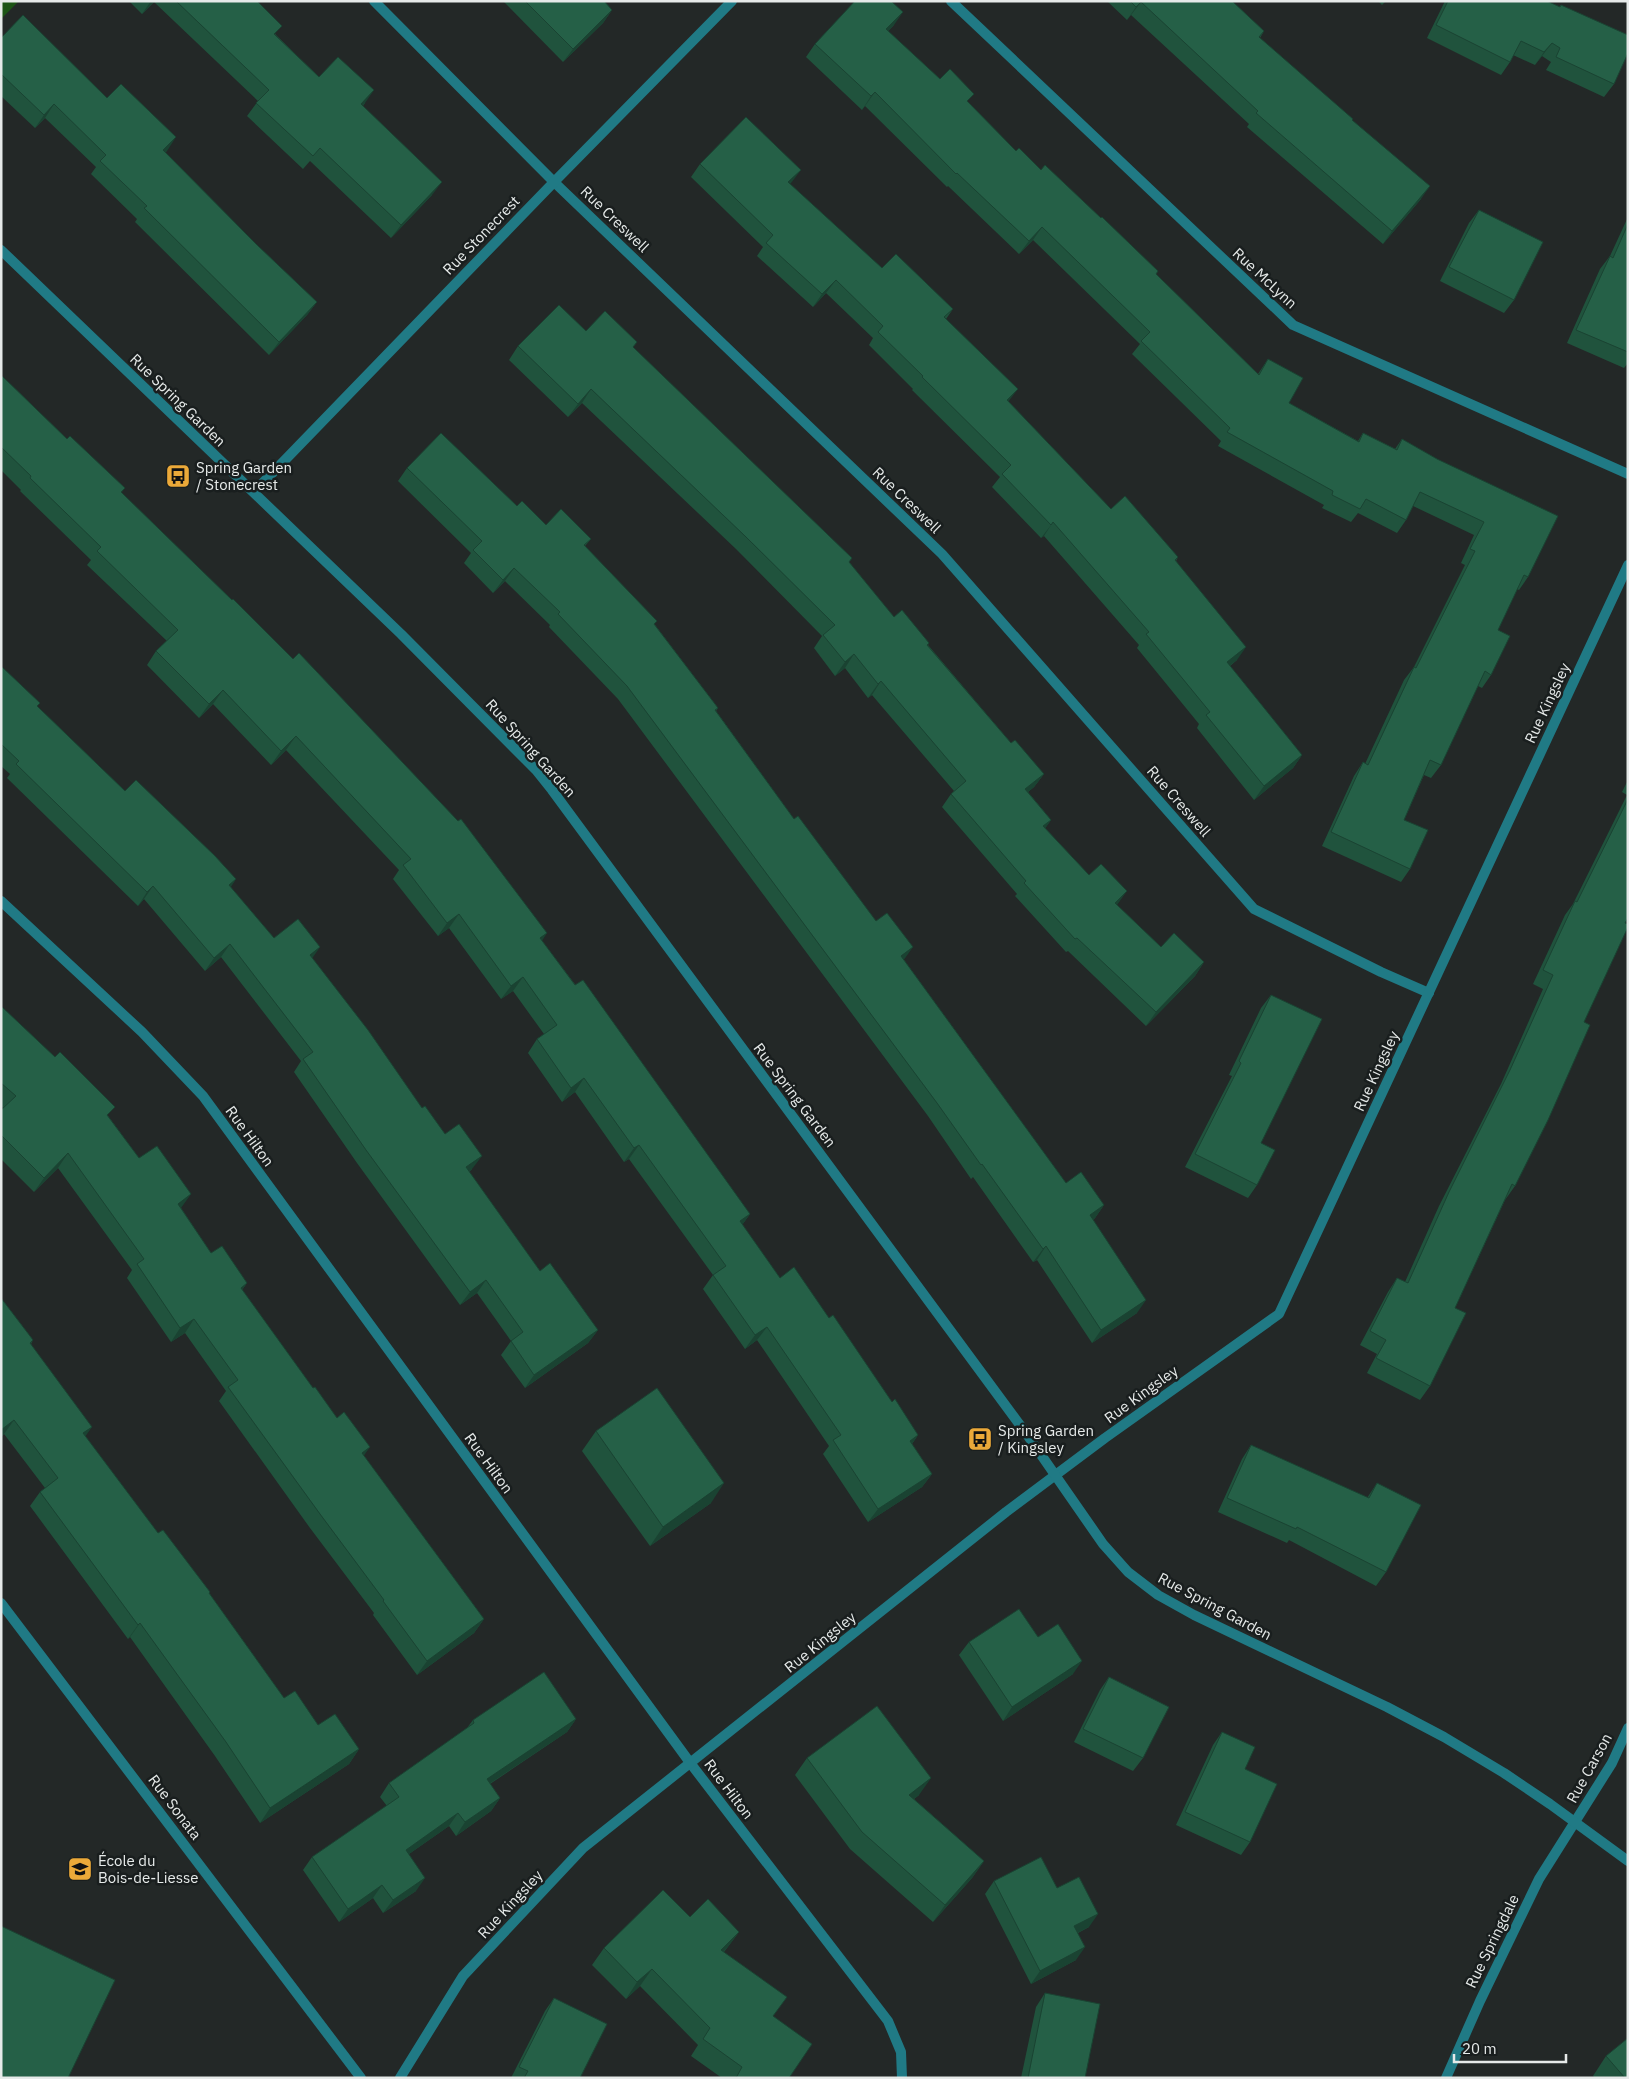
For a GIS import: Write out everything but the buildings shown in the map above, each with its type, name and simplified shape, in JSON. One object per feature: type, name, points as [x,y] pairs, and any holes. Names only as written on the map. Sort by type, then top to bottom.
[{"type":"street","name":"Rue Creswell","points":[[374,1],[554,182],[942,554],[1254,909],[1381,972],[1429,993]]},
{"type":"street","name":"Rue Stonecrest","points":[[254,492],[732,1]]},
{"type":"street","name":"Rue McLynn","points":[[951,1],[1293,325],[1628,474]]},
{"type":"street","name":"Rue Spring Garden","points":[[1,250],[476,708],[552,790],[937,1310],[1103,1544],[1128,1572],[1158,1595],[1194,1615],[1387,1707],[1444,1737],[1504,1773],[1575,1822],[1628,1862]]},
{"type":"street","name":"Rue Kingsley","points":[[400,2078],[463,1976],[583,1848],[1006,1512],[1105,1438],[1279,1314],[1628,566]]},
{"type":"street","name":"Rue Hilton","points":[[1,901],[142,1032],[203,1096],[691,1764],[888,2021],[902,2052],[902,2078]]},
{"type":"street","name":"Rue Sonata","points":[[1,1603],[361,2078]]},
{"type":"street","name":"Rue Carson","points":[[1575,1822],[1612,1763],[1628,1728]]},
{"type":"street","name":"Rue Springdale","points":[[1446,2078],[1480,2001],[1540,1879],[1575,1822]]},
{"type":"green space","points":[[1,1],[19,1],[1,19]]},
{"type":"place","name":"Spring Garden / Stonecrest","points":[[178,476]]},
{"type":"place","name":"Spring Garden / Kingsley","points":[[980,1439]]},
{"type":"place","name":"École du Bois-de-Liesse","points":[[80,1869]]}]
